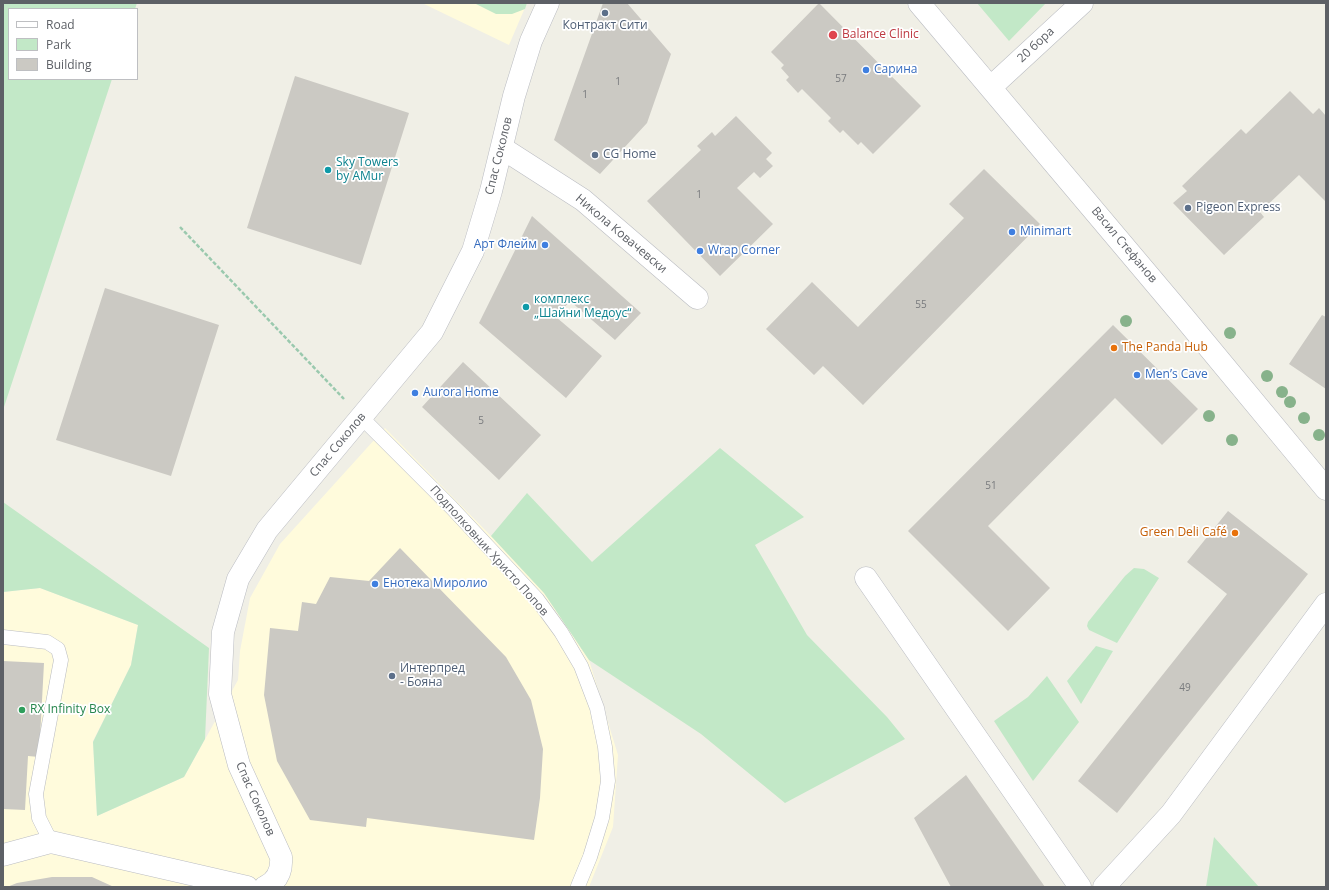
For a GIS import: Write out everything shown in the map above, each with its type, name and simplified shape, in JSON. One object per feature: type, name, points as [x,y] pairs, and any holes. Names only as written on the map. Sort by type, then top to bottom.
[{"type":"street","name":"Спас Соколов","points":[[265,887],[270,885],[276,879],[280,872],[282,865],[281,857],[239,765],[220,694],[222,632],[238,579],[267,530],[432,332],[473,251],[502,148],[514,96],[531,41],[548,3]]},
{"type":"street","name":"Васил Стефанов","points":[[919,3],[1177,309],[1326,489]]},
{"type":"street","name":"20 бора","points":[[991,87],[1082,3]]},
{"type":"street","name":"Никола Ковачевски","points":[[502,148],[583,200],[697,298]]},
{"type":"street","points":[[866,578],[1080,887]]},
{"type":"street","points":[[1104,887],[1171,814],[1326,604]]},
{"type":"street","points":[[3,855],[51,842],[247,887]]},
{"type":"lane","name":"Подполковник Христо Попов","points":[[361,417],[451,507],[537,599],[561,632],[581,666],[597,708],[605,747],[608,780],[602,818],[590,857],[578,886]]},
{"type":"lane","points":[[3,637],[47,642],[58,648],[61,660],[36,794],[39,818],[51,842]]},
{"type":"path","points":[[180,227],[361,417]]},
{"type":"shaded area","points":[[422,3],[527,3],[509,45]]},
{"type":"shaded area","points":[[385,428],[491,536],[544,593],[589,660],[618,755],[613,827],[589,887],[3,887],[3,592],[40,588],[138,625],[131,665],[93,741],[97,816],[184,777],[238,680],[240,651],[250,598],[280,544]]},
{"type":"green space","points":[[3,3],[137,3],[135,8],[8,8],[8,80],[112,80],[3,410]]},
{"type":"green space","points":[[474,3],[527,3],[525,9],[512,14],[496,14]]},
{"type":"green space","points":[[977,3],[1046,3],[1009,41]]},
{"type":"green space","points":[[720,448],[804,517],[755,545],[807,635],[887,717],[905,739],[785,803],[701,734],[589,660],[544,593],[491,536],[527,493],[592,562]]},
{"type":"green space","points":[[3,502],[209,648],[205,739],[184,777],[97,816],[93,742],[131,665],[138,625],[40,588],[3,592]]},
{"type":"green space","points":[[1134,568],[1144,569],[1159,578],[1117,643],[1089,630],[1087,626],[1088,622],[1125,576]]},
{"type":"green space","points":[[1096,646],[1113,651],[1081,704],[1067,681]]},
{"type":"green space","points":[[1047,676],[1079,722],[1033,781],[994,721],[1028,697]]},
{"type":"green space","points":[[1214,837],[1259,887],[1206,887]]},
{"type":"building","points":[[603,3],[627,3],[671,54],[647,123],[600,174],[554,140]]},
{"type":"building","points":[[819,3],[921,106],[873,154],[861,142],[858,145],[843,130],[840,133],[828,121],[831,118],[802,89],[798,93],[786,80],[789,77],[781,68],[784,65],[771,52]]},
{"type":"building","name":"Sky Towers by AMur","points":[[295,76],[409,113],[361,265],[247,228]]},
{"type":"building","points":[[1290,91],[1313,114],[1319,108],[1326,116],[1326,202],[1299,175],[1260,212],[1264,217],[1224,255],[1173,203],[1187,191],[1182,186],[1241,129],[1246,134]]},
{"type":"building","points":[[736,116],[772,153],[766,159],[773,166],[760,178],[754,172],[737,188],[773,224],[720,276],[647,201],[701,150],[697,146],[712,132],[715,136]]},
{"type":"building","points":[[984,169],[1040,224],[863,405],[823,366],[814,375],[766,329],[812,282],[858,327],[964,218],[949,204]]},
{"type":"building","name":"комплекс „Шайни Медоус“","points":[[532,216],[641,313],[615,340],[570,301],[556,317],[602,356],[566,398],[479,323]]},
{"type":"building","points":[[105,288],[219,325],[171,476],[56,440]]},
{"type":"building","points":[[1322,315],[1326,317],[1326,389],[1289,364]]},
{"type":"building","points":[[1113,325],[1198,409],[1162,445],[1115,398],[988,526],[1050,588],[1008,631],[908,531]]},
{"type":"building","points":[[463,362],[541,435],[499,480],[422,407]]},
{"type":"building","points":[[1228,511],[1308,574],[1117,813],[1078,781],[1227,594],[1187,562]]},
{"type":"building","name":"Интерпред - Бояна","points":[[400,548],[506,657],[531,700],[543,749],[540,798],[534,840],[367,818],[366,827],[310,820],[277,761],[264,695],[270,628],[298,631],[302,602],[316,604],[330,577],[369,581]]},
{"type":"building","name":"RX Infinity Box","points":[[3,661],[44,663],[39,757],[28,756],[25,810],[3,809]]},
{"type":"building","points":[[966,775],[1045,887],[951,887],[914,818]]},
{"type":"building","points":[[52,877],[92,877],[114,887],[7,887],[17,883]]},
{"type":"place","name":"Контракт Сити","points":[[605,13]]},
{"type":"place","name":"Balance Clinic","points":[[833,35]]},
{"type":"place","name":"Сарина","points":[[866,70]]},
{"type":"place","name":"CG Home","points":[[595,155]]},
{"type":"place","name":"Sky Towers by AMur","points":[[328,170]]},
{"type":"place","name":"Pigeon Express","points":[[1188,208]]},
{"type":"place","name":"Minimart","points":[[1012,232]]},
{"type":"place","name":"Арт Флейм","points":[[545,245]]},
{"type":"place","name":"Wrap Corner","points":[[700,251]]},
{"type":"place","name":"комплекс „Шайни Медоус“","points":[[526,307]]},
{"type":"place","name":"The Panda Hub","points":[[1114,348]]},
{"type":"place","name":"Men’s Cave","points":[[1137,375]]},
{"type":"place","name":"Aurora Home","points":[[415,393]]},
{"type":"place","name":"Green Deli Café","points":[[1235,533]]},
{"type":"place","name":"Енотека Миролио","points":[[375,584]]},
{"type":"place","name":"Интерпред - Бояна","points":[[392,676]]},
{"type":"place","name":"RX Infinity Box","points":[[22,710]]}]
